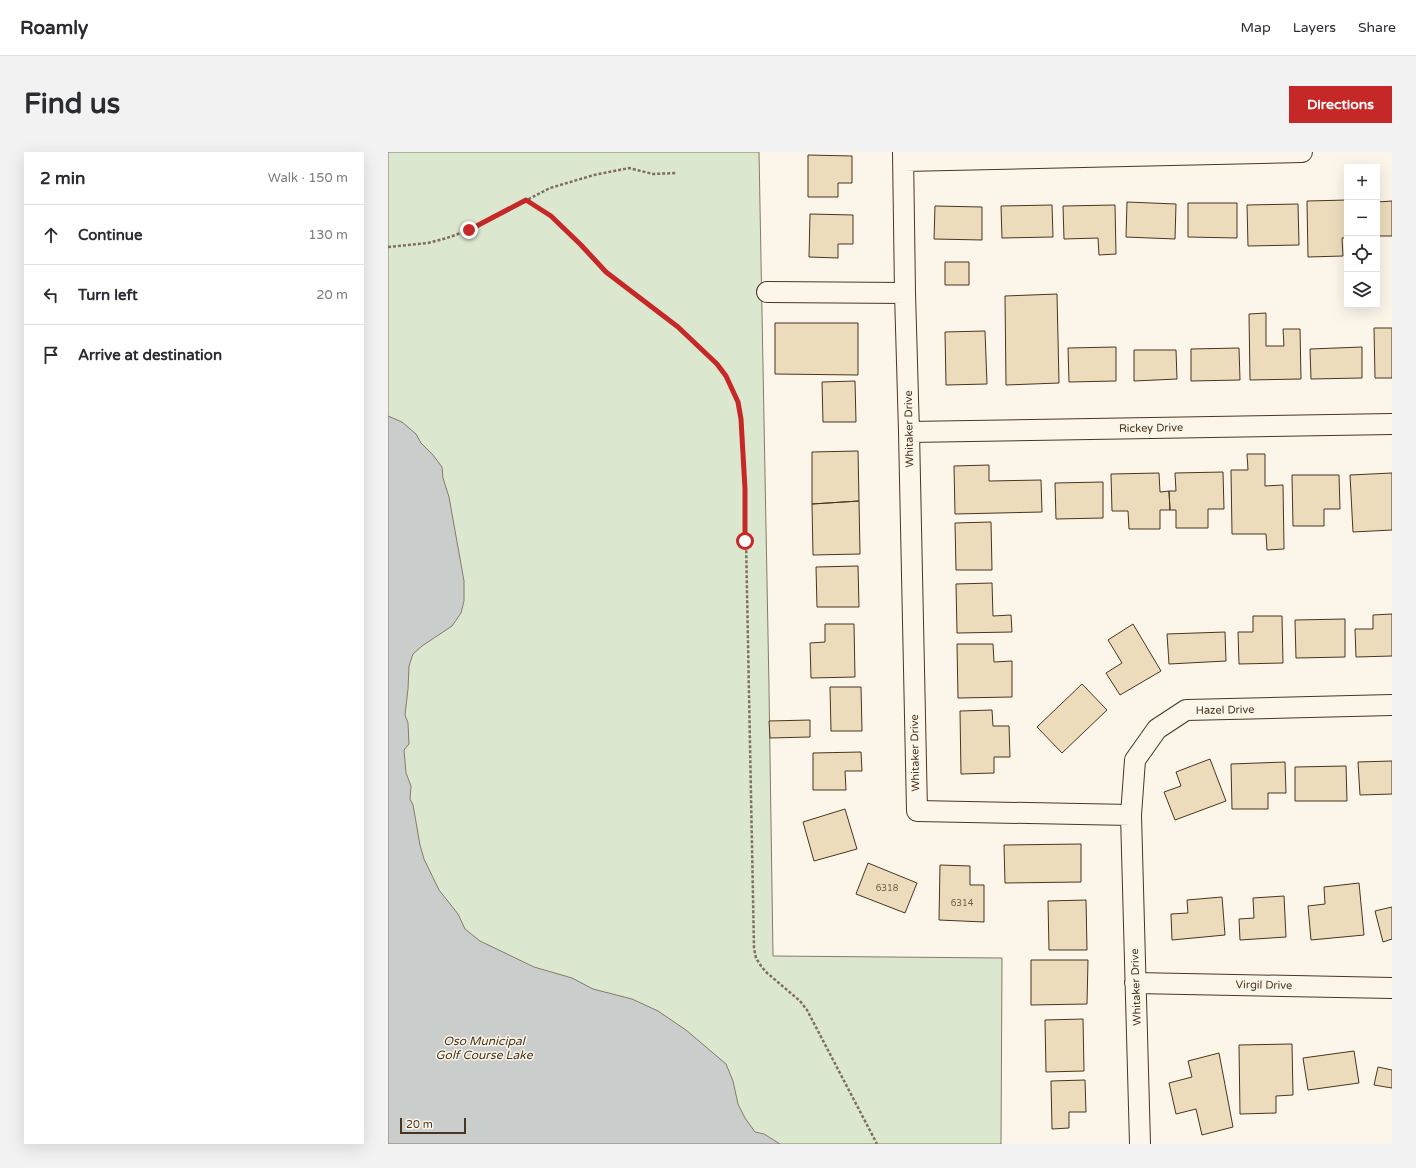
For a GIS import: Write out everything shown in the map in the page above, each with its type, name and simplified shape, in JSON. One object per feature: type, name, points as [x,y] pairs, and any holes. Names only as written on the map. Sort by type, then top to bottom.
[{"type":"street","points":[[903,156],[1302,152]]},
{"type":"street","name":"Whitaker Drive","points":[[903,156],[917,811],[1131,816],[1140,1144]]},
{"type":"street","points":[[767,292],[905,292]]},
{"type":"street","name":"Rickey Drive","points":[[909,432],[1392,424]]},
{"type":"street","name":"Hazel Drive","points":[[1131,816],[1135,760],[1157,729],[1186,710],[1392,705]]},
{"type":"street","name":"Virgil Drive","points":[[1135,983],[1392,988]]},
{"type":"path","points":[[388,247],[428,243],[469,230],[550,188],[569,181],[629,168],[653,174],[676,174]]},
{"type":"path","points":[[526,200],[551,216],[606,272],[678,327],[701,348],[726,376],[738,402],[741,419],[745,489],[754,948],[756,958],[761,966],[800,1001],[807,1010],[877,1144]]},
{"type":"green space","points":[[388,152],[759,152],[773,956],[1002,958],[1001,1144],[388,1144]]},
{"type":"water","name":"Oso Municipal Golf Course Lake","points":[[388,416],[402,422],[416,434],[421,443],[442,467],[464,581],[464,601],[461,613],[452,626],[422,646],[413,654],[409,666],[405,715],[408,723],[409,744],[404,750],[406,773],[411,786],[410,799],[413,805],[424,859],[439,890],[458,914],[465,929],[480,941],[534,967],[572,978],[593,989],[632,999],[658,1011],[686,1030],[726,1064],[733,1081],[738,1104],[745,1118],[755,1132],[764,1134],[780,1144],[388,1144]]},
{"type":"building","points":[[808,155],[852,156],[852,183],[838,183],[838,197],[808,197]]},
{"type":"building","points":[[1344,200],[1344,238],[1342,238],[1343,256],[1308,257],[1307,201]]},
{"type":"building","points":[[1392,201],[1392,236],[1380,236],[1380,202]]},
{"type":"building","points":[[1127,202],[1176,204],[1175,239],[1126,237]]},
{"type":"building","points":[[1188,203],[1237,203],[1237,238],[1188,237]]},
{"type":"building","points":[[1298,204],[1299,245],[1248,246],[1247,205]]},
{"type":"building","points":[[1052,205],[1053,237],[1002,238],[1001,206]]},
{"type":"building","points":[[1115,205],[1116,254],[1099,255],[1098,238],[1064,239],[1063,206]]},
{"type":"building","points":[[935,206],[982,207],[982,240],[934,239]]},
{"type":"building","points":[[810,214],[853,215],[853,244],[838,244],[838,258],[809,257]]},
{"type":"building","points":[[945,262],[969,262],[969,285],[945,285]]},
{"type":"building","points":[[1057,294],[1059,383],[1006,385],[1005,296]]},
{"type":"building","points":[[1266,313],[1266,346],[1284,346],[1283,329],[1300,329],[1301,379],[1250,380],[1249,314]]},
{"type":"building","points":[[775,323],[858,323],[858,375],[775,374]]},
{"type":"building","points":[[1374,328],[1392,328],[1392,378],[1375,378]]},
{"type":"building","points":[[985,331],[987,384],[946,385],[945,332]]},
{"type":"building","points":[[1116,347],[1116,381],[1069,382],[1068,348]]},
{"type":"building","points":[[1362,347],[1362,378],[1311,379],[1310,349]]},
{"type":"building","points":[[1239,348],[1240,380],[1191,381],[1191,349]]},
{"type":"building","points":[[1134,350],[1176,350],[1177,379],[1134,381]]},
{"type":"building","points":[[855,381],[856,422],[823,422],[822,382]]},
{"type":"building","points":[[858,451],[859,501],[812,504],[812,452]]},
{"type":"building","points":[[1247,454],[1265,454],[1265,486],[1283,485],[1284,549],[1267,550],[1266,534],[1232,534],[1231,470],[1248,470]]},
{"type":"building","points":[[989,465],[989,481],[1041,480],[1042,512],[955,514],[954,466]]},
{"type":"building","points":[[1223,472],[1224,509],[1208,509],[1208,528],[1176,528],[1176,510],[1170,510],[1169,491],[1176,491],[1175,473]]},
{"type":"building","points":[[1159,473],[1160,492],[1169,491],[1170,510],[1160,510],[1160,529],[1129,529],[1128,511],[1112,511],[1111,474]]},
{"type":"building","points":[[1392,473],[1392,530],[1353,532],[1350,475]]},
{"type":"building","points":[[1292,475],[1339,475],[1340,509],[1324,509],[1324,526],[1293,526]]},
{"type":"building","points":[[1103,482],[1103,518],[1056,519],[1055,483]]},
{"type":"building","points":[[859,501],[860,554],[813,555],[812,504]]},
{"type":"building","points":[[991,522],[992,570],[956,570],[955,523]]},
{"type":"building","points":[[858,566],[859,607],[817,607],[816,567]]},
{"type":"building","points":[[992,583],[993,616],[1011,615],[1012,632],[957,633],[956,584]]},
{"type":"building","points":[[1392,614],[1392,656],[1356,657],[1355,629],[1373,629],[1373,615]]},
{"type":"building","points":[[1253,616],[1282,616],[1283,663],[1239,664],[1238,632],[1253,632]]},
{"type":"building","points":[[1345,619],[1345,657],[1296,658],[1295,620]]},
{"type":"building","points":[[825,624],[854,624],[855,677],[811,678],[810,643],[825,642]]},
{"type":"building","points":[[1133,624],[1161,671],[1120,695],[1106,673],[1122,663],[1108,640]]},
{"type":"building","points":[[1225,632],[1226,661],[1169,664],[1167,634]]},
{"type":"building","points":[[957,644],[993,644],[994,662],[1012,661],[1012,697],[958,698]]},
{"type":"building","points":[[1082,684],[1107,710],[1062,753],[1037,727]]},
{"type":"building","points":[[830,687],[861,687],[862,731],[831,731]]},
{"type":"building","points":[[992,710],[993,726],[1009,726],[1010,757],[994,757],[994,773],[961,774],[960,711]]},
{"type":"building","points":[[810,720],[810,737],[770,738],[769,721]]},
{"type":"building","points":[[861,752],[862,771],[845,771],[846,790],[813,790],[813,753]]},
{"type":"building","points":[[1210,759],[1226,801],[1175,820],[1164,792],[1181,786],[1176,772]]},
{"type":"building","points":[[1392,761],[1392,794],[1360,795],[1358,762]]},
{"type":"building","points":[[1285,762],[1286,793],[1268,793],[1268,809],[1232,809],[1231,764]]},
{"type":"building","points":[[1346,766],[1347,801],[1295,801],[1295,767]]},
{"type":"building","points":[[845,809],[857,849],[814,861],[803,822]]},
{"type":"building","points":[[1081,844],[1081,882],[1005,883],[1004,845]]},
{"type":"building","points":[[868,863],[917,883],[905,913],[856,894]]},
{"type":"building","points":[[940,865],[970,866],[970,885],[984,885],[984,922],[939,920]]},
{"type":"building","points":[[1359,883],[1364,935],[1311,940],[1308,906],[1325,904],[1324,887]]},
{"type":"building","points":[[1284,896],[1286,937],[1240,940],[1239,919],[1254,918],[1253,898]]},
{"type":"building","points":[[1222,897],[1225,935],[1172,940],[1171,914],[1188,913],[1187,900]]},
{"type":"building","points":[[1086,900],[1087,950],[1049,950],[1048,901]]},
{"type":"building","points":[[1392,907],[1392,939],[1383,942],[1375,911]]},
{"type":"building","points":[[1031,960],[1088,960],[1087,1004],[1031,1005]]},
{"type":"building","points":[[1083,1019],[1084,1071],[1046,1072],[1045,1020]]},
{"type":"building","points":[[1292,1044],[1293,1095],[1276,1096],[1276,1113],[1240,1114],[1239,1045]]},
{"type":"building","points":[[1354,1051],[1359,1083],[1308,1090],[1303,1058]]},
{"type":"building","points":[[1219,1053],[1233,1127],[1202,1135],[1196,1109],[1176,1114],[1169,1083],[1192,1077],[1188,1061]]},
{"type":"building","points":[[1378,1067],[1392,1070],[1392,1088],[1374,1085]]},
{"type":"building","points":[[1085,1080],[1086,1112],[1069,1112],[1069,1128],[1052,1129],[1051,1081]]},
{"type":"route","points":[[469,230],[526,200],[551,216],[606,272],[678,327],[717,364],[726,376],[733,390],[738,402],[741,419],[745,489],[745,541]]}]
